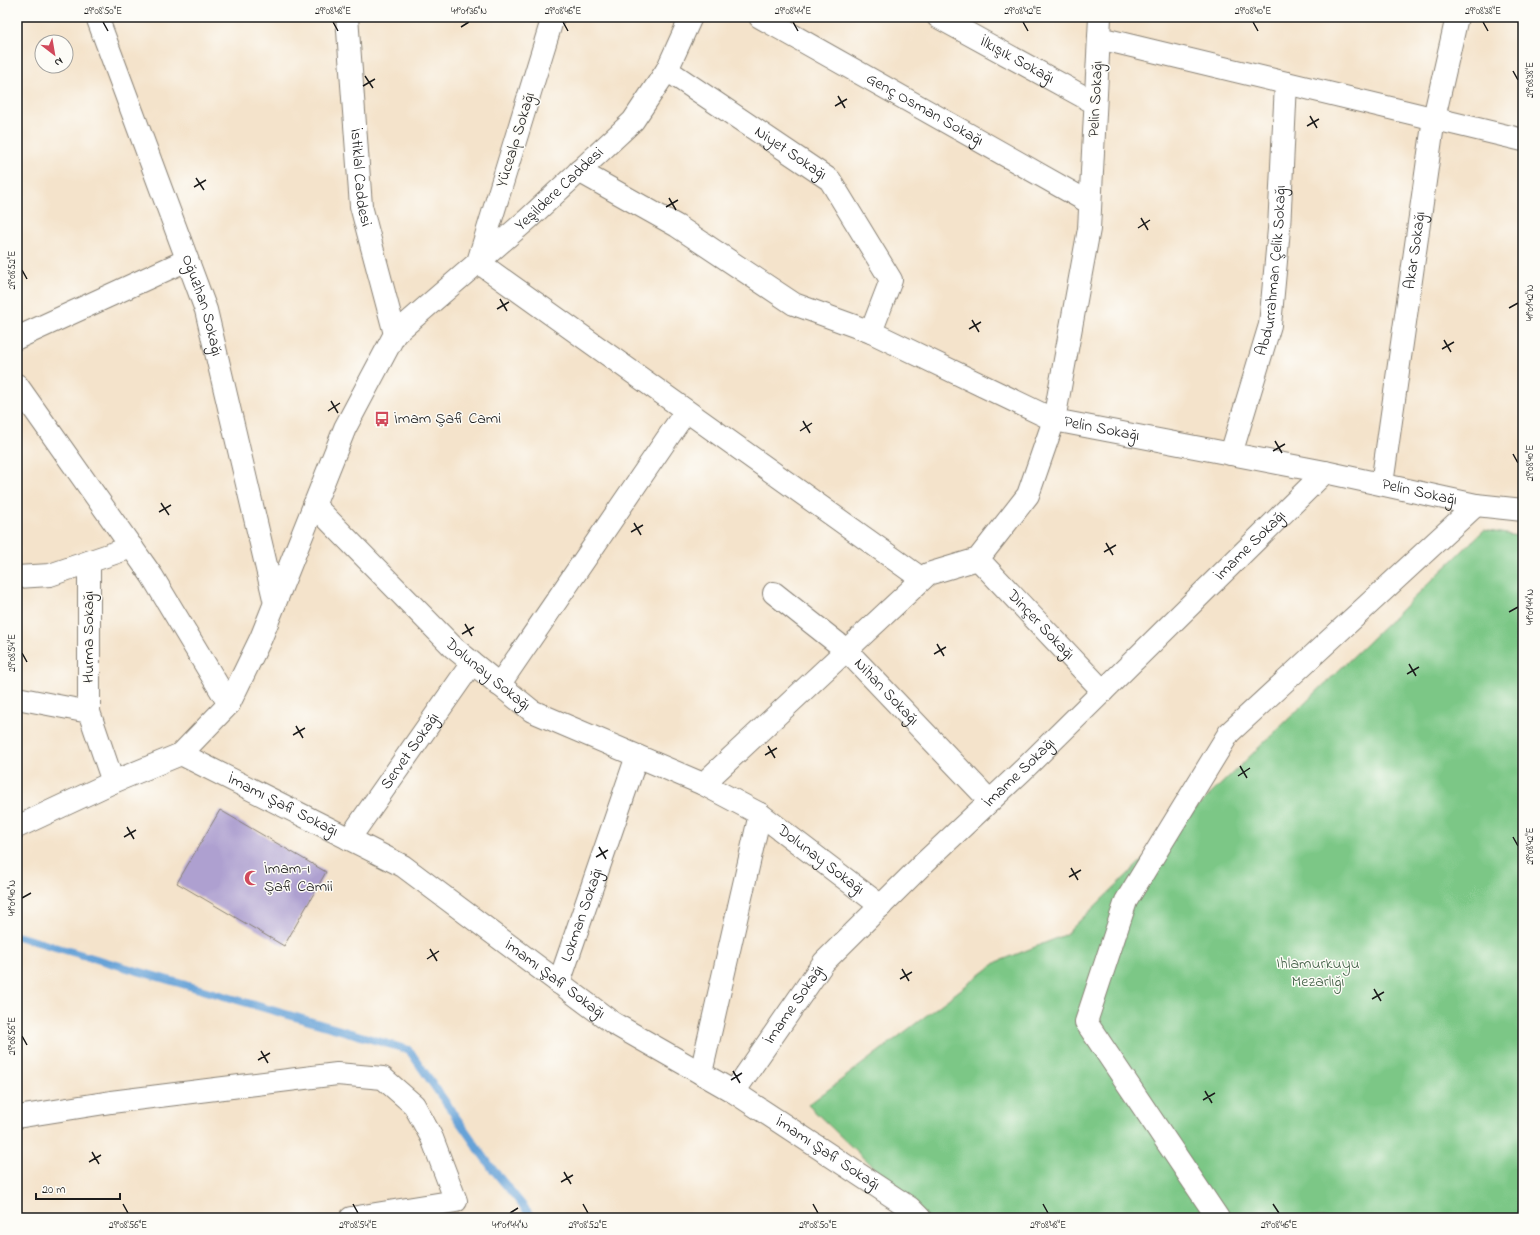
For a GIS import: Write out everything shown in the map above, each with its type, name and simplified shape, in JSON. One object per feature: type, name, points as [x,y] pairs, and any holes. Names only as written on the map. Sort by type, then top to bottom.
[{"type":"street","name":"Oğuzhan Sokağı","points":[[97,17],[206,310],[275,603]]},
{"type":"street","name":"İstiklal Caddesi","points":[[347,17],[360,206],[395,334]]},
{"type":"street","name":"Yücealp Sokağı","points":[[478,262],[553,17]]},
{"type":"street","name":"Yeşildere Caddesi","points":[[395,334],[528,219],[633,121],[667,70],[691,17]]},
{"type":"street","name":"Genç Osman Sokağı","points":[[760,17],[1090,203]]},
{"type":"street","name":"İlkışık Sokağı","points":[[938,17],[1095,103]]},
{"type":"street","name":"Akar Sokağı","points":[[1382,484],[1434,118],[1457,17]]},
{"type":"street","points":[[1099,27],[1286,83],[1523,140]]},
{"type":"street","name":"Pelin Sokağı","points":[[1099,27],[1089,229],[1054,420],[1325,472],[1476,505],[1523,510]]},
{"type":"street","name":"Niyet Sokağı","points":[[667,70],[830,180],[891,280],[871,332]]},
{"type":"street","name":"Abdurrahman Çelik Sokağı","points":[[1231,454],[1270,324],[1279,229],[1286,83]]},
{"type":"street","points":[[579,171],[678,226],[794,304],[871,332],[1054,420],[1028,495],[978,559],[928,574],[703,784]]},
{"type":"street","points":[[17,338],[187,260]]},
{"type":"street","points":[[478,262],[922,579]]},
{"type":"street","points":[[17,827],[113,782],[181,754],[229,704],[261,638],[345,428],[395,334]]},
{"type":"street","points":[[17,385],[152,576],[229,704]]},
{"type":"street","points":[[499,685],[686,411]]},
{"type":"street","name":"İmame Sokağı","points":[[734,1092],[824,962],[1103,691],[1325,472]]},
{"type":"street","name":"Dolunay Sokağı","points":[[314,505],[454,648],[532,711],[703,784],[760,814],[881,906]]},
{"type":"street","points":[[1218,1218],[1086,1022],[1126,901],[1229,733],[1476,505]]},
{"type":"street","points":[[17,577],[50,576],[132,547]]},
{"type":"street","name":"Dinçer Sokağı","points":[[978,559],[1103,691]]},
{"type":"street","name":"Hurma Sokağı","points":[[90,562],[89,712],[113,782]]},
{"type":"street","name":"Nihan Sokağı","points":[[774,593],[846,650],[990,801]]},
{"type":"street","name":"Servet Sokağı","points":[[349,839],[472,663]]},
{"type":"street","points":[[17,698],[89,712]]},
{"type":"street","name":"İmamı Şafi Sokağı","points":[[181,754],[403,866],[613,1023],[734,1092],[910,1208],[920,1218]]},
{"type":"street","name":"Lokman Sokağı","points":[[559,983],[637,756]]},
{"type":"street","points":[[701,1073],[760,814]]},
{"type":"street","points":[[17,1117],[111,1102],[337,1074],[383,1078],[414,1105],[432,1138],[456,1201],[351,1218]]},
{"type":"green space","name":"Ihlamurkuyu Mezarlığı","points":[[1484,530],[1523,537],[1523,1218],[926,1218],[808,1105],[997,962],[1065,935]]},
{"type":"building","name":"İmam-ı Şafi Camii","points":[[220,810],[326,872],[284,946],[177,883]]},
{"type":"waterway","points":[[17,936],[409,1050],[491,1167],[533,1218]]},
{"type":"place","name":"İmam Şafi Cami","points":[[382,419]]},
{"type":"place","name":"İmam-ı Şafi Camii","points":[[252,878]]}]
